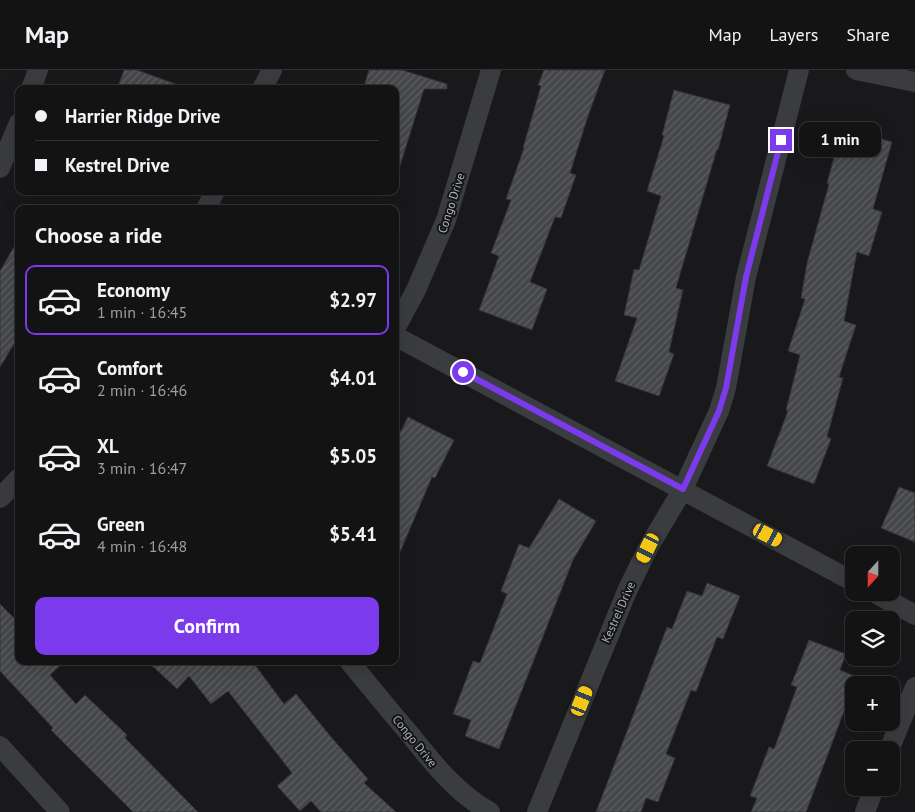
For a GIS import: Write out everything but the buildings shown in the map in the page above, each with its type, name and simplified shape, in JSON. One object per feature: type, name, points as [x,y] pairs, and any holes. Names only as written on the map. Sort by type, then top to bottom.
[{"type":"street","points":[[32,85],[38,70]]},
{"type":"street","points":[[264,85],[272,70]]},
{"type":"street","name":"Congo Drive","points":[[399,322],[416,290],[446,220],[491,70]]},
{"type":"street","name":"Kestrel Drive","points":[[537,812],[627,591],[648,548],[683,489],[719,411],[726,388],[746,277],[799,70]]},
{"type":"street","points":[[856,70],[915,82]]},
{"type":"street","points":[[0,168],[15,132]]},
{"type":"street","points":[[399,338],[845,577]]},
{"type":"street","points":[[0,498],[15,482]]},
{"type":"street","points":[[890,601],[915,615]]},
{"type":"street","name":"Congo Drive","points":[[352,665],[439,770],[459,790],[490,812]]},
{"type":"street","points":[[893,741],[915,687]]},
{"type":"street","points":[[0,746],[60,812]]},
{"type":"street","points":[[865,812],[871,796]]},
{"type":"route","points":[[463,372],[683,489],[719,411],[726,388],[746,277],[781,140]]}]
